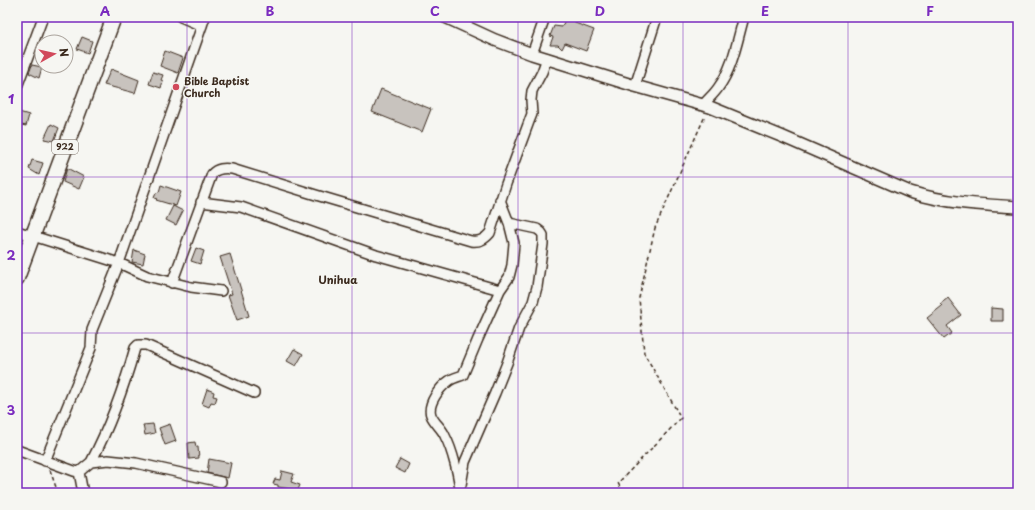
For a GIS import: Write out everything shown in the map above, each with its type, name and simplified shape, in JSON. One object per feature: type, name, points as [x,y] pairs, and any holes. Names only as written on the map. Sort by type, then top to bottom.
[{"type":"main road","name":"922","points":[[17,278],[114,17]]},
{"type":"street","points":[[17,87],[43,17]]},
{"type":"street","points":[[45,461],[91,348],[92,330],[119,263],[204,21],[181,17]]},
{"type":"street","points":[[445,17],[495,40],[532,54],[706,106],[781,136],[910,192],[930,199],[1018,207]]},
{"type":"street","points":[[532,54],[545,17]]},
{"type":"street","points":[[635,86],[657,17]]},
{"type":"street","points":[[706,106],[726,74],[733,56],[744,17]]},
{"type":"street","points":[[172,283],[212,174],[215,170],[220,169],[232,169],[476,242],[486,238],[490,233],[500,200],[532,114],[532,91],[542,72],[547,58]]},
{"type":"street","points":[[460,491],[455,464],[446,437],[438,424],[433,420],[430,413],[434,398],[441,388],[447,382],[463,374],[500,290],[509,277],[514,254],[514,243],[509,223],[500,200]]},
{"type":"street","points":[[201,202],[241,207],[376,255],[500,290]]},
{"type":"street","points":[[460,491],[465,462],[498,387],[517,332],[533,302],[537,287],[543,236],[537,229],[509,223]]},
{"type":"street","points":[[17,231],[119,263],[147,276],[206,290],[221,291]]},
{"type":"street","points":[[78,472],[91,462],[108,429],[135,348],[138,345],[146,345],[254,393]]},
{"type":"street","points":[[17,450],[78,472]]},
{"type":"street","points":[[91,462],[108,460],[136,463],[221,482]]},
{"type":"street","points":[[78,472],[83,493]]},
{"type":"path","points":[[623,493],[618,483],[681,418],[644,353],[639,298],[655,228],[706,106]]},
{"type":"path","points":[[45,461],[53,477],[58,493]]},
{"type":"building","points":[[566,17],[576,21],[575,23],[594,30],[586,51],[565,43],[562,49],[558,45],[550,45],[553,37],[550,36],[554,26],[562,27]]},
{"type":"building","points":[[82,37],[92,41],[88,53],[77,49]]},
{"type":"building","points":[[165,51],[183,58],[178,73],[160,66]]},
{"type":"building","points":[[32,65],[34,65],[34,74],[40,74],[39,78],[29,73]]},
{"type":"building","points":[[111,69],[139,80],[135,93],[104,85]]},
{"type":"building","points":[[153,72],[163,75],[161,80],[163,81],[161,88],[149,84]]},
{"type":"building","points":[[381,89],[431,109],[422,132],[372,112]]},
{"type":"building","points":[[19,112],[29,115],[26,126],[17,124],[17,115]]},
{"type":"building","points":[[51,124],[59,128],[54,141],[44,139]]},
{"type":"building","points":[[32,160],[43,163],[39,175],[29,169]]},
{"type":"building","points":[[67,168],[84,177],[79,189],[63,182]]},
{"type":"building","points":[[161,185],[181,192],[176,206],[154,198],[156,193],[159,192]]},
{"type":"building","points":[[173,206],[183,211],[176,225],[166,220]]},
{"type":"building","points":[[196,248],[204,251],[200,264],[191,261]]},
{"type":"building","points":[[134,250],[145,254],[143,264],[132,262]]},
{"type":"building","points":[[230,254],[249,316],[237,320],[228,295],[232,294],[220,257]]},
{"type":"building","points":[[948,298],[961,315],[947,326],[952,333],[944,339],[927,318],[942,306],[940,304]]},
{"type":"building","points":[[991,308],[1003,309],[1003,321],[991,321]]},
{"type":"building","points":[[294,349],[303,354],[296,366],[287,361]]},
{"type":"building","points":[[207,389],[214,392],[213,396],[217,397],[215,403],[211,402],[209,407],[202,404]]},
{"type":"building","points":[[153,424],[155,433],[145,435],[143,425]]},
{"type":"building","points":[[170,424],[176,441],[165,445],[159,428]]},
{"type":"building","points":[[195,442],[196,447],[198,447],[199,458],[189,459],[188,443]]},
{"type":"building","points":[[209,459],[231,463],[228,478],[207,473]]},
{"type":"building","points":[[400,459],[409,464],[405,473],[395,468]]},
{"type":"building","points":[[282,471],[294,474],[291,482],[300,485],[298,490],[278,487],[278,485],[273,484],[275,479],[280,480]]},
{"type":"place","name":"Bible Baptist Church","points":[[176,87]]},
{"type":"district","name":"Unihua","points":[[338,280]]}]
